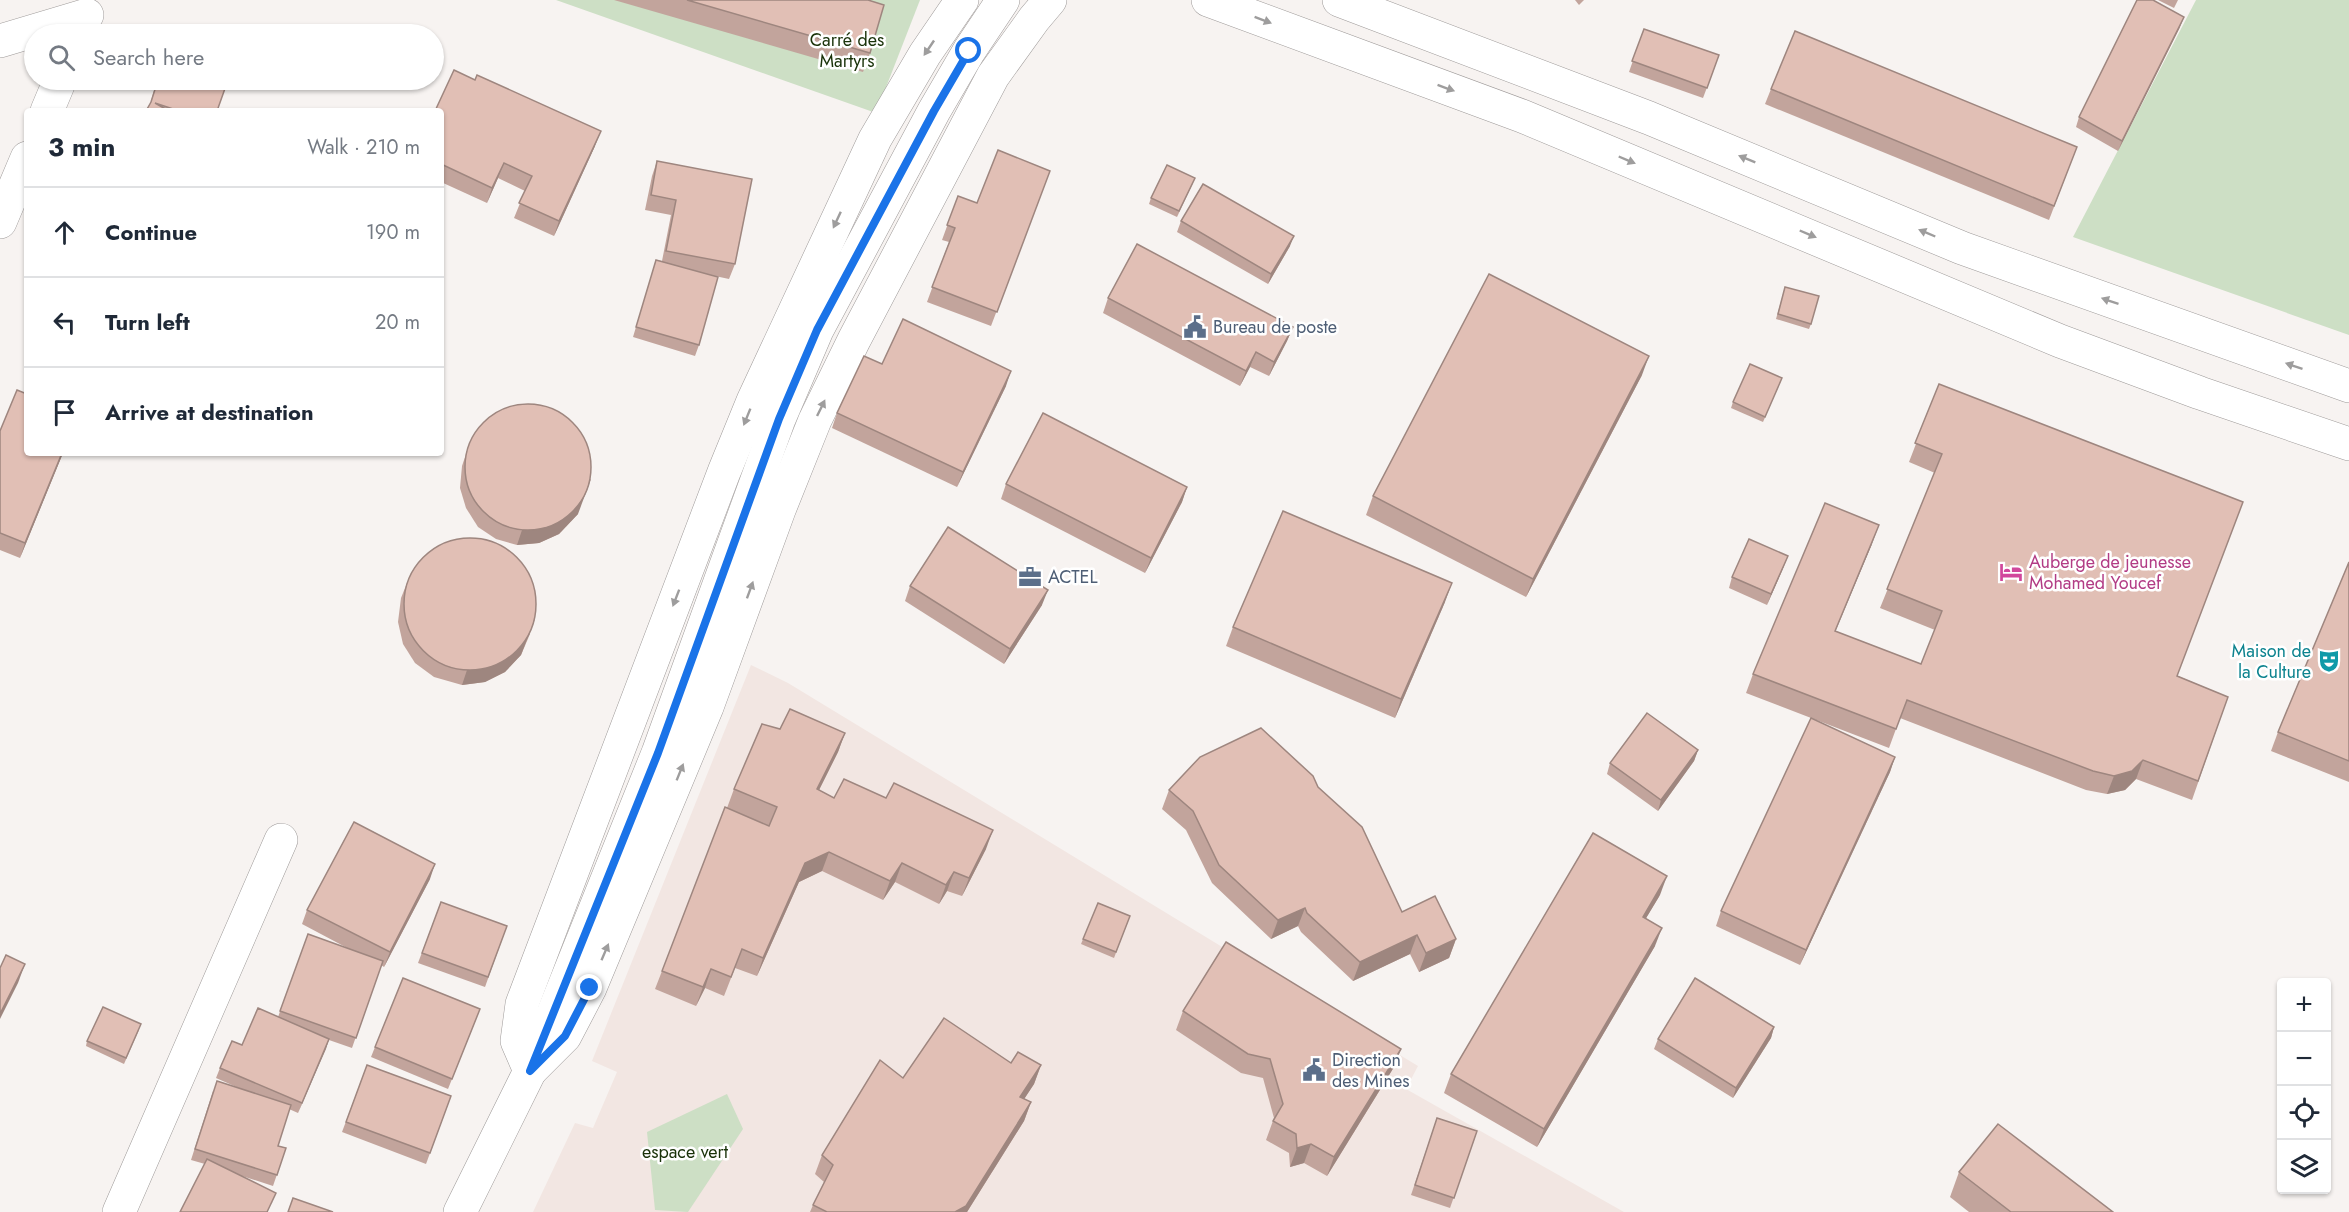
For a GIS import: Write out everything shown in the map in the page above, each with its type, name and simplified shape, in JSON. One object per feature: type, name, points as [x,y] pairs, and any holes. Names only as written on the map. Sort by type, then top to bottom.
[{"type":"street","points":[[530,1071],[517,1041],[522,1004],[753,400],[875,139],[925,54],[962,0]]},
{"type":"street","points":[[460,1212],[530,1071],[658,753],[779,419],[817,330],[934,111],[969,51],[1003,0]]},
{"type":"street","points":[[530,1071],[565,1036],[590,988],[707,707],[779,510],[811,430],[854,340],[993,76],[1050,0]]},
{"type":"street","points":[[1208,0],[1522,116],[2060,341],[2200,393],[2349,444]]},
{"type":"street","points":[[1340,0],[1649,118],[1962,248],[2349,386]]},
{"type":"street","points":[[59,24],[87,16]]},
{"type":"street","points":[[0,41],[24,34]]},
{"type":"street","points":[[48,108],[56,90]]},
{"type":"street","points":[[0,222],[24,165]]},
{"type":"street","points":[[119,1212],[281,840]]},
{"type":"shaded area","points":[[751,665],[788,683],[1418,1066],[1406,1089],[1624,1212],[533,1212],[575,1123],[593,1128],[617,1072],[592,1061]]},
{"type":"green space","name":"Carré des Martyrs","points":[[556,0],[920,0],[876,113]]},
{"type":"green space","points":[[2196,0],[2349,0],[2349,335],[2073,237]]},
{"type":"green space","name":"espace vert","points":[[727,1094],[743,1129],[688,1212],[655,1210],[647,1132]]},
{"type":"building","points":[[687,0],[868,0],[884,5],[870,53]]},
{"type":"building","points":[[2137,0],[2153,0],[2184,17],[2122,141],[2079,117]]},
{"type":"building","points":[[1644,29],[1719,55],[1707,88],[1632,61]]},
{"type":"building","points":[[1795,31],[2077,147],[2054,206],[1771,89]]},
{"type":"building","points":[[454,70],[475,80],[477,75],[601,131],[559,221],[519,203],[532,176],[504,163],[492,188],[444,165],[444,108],[436,108]]},
{"type":"building","points":[[155,90],[224,90],[218,108],[170,108],[155,103],[164,108],[148,108]]},
{"type":"building","points":[[998,150],[1050,171],[997,312],[932,287],[955,228],[947,225],[958,196],[977,203]]},
{"type":"building","points":[[657,161],[752,179],[735,264],[666,251],[676,200],[651,195]]},
{"type":"building","points":[[1167,165],[1195,178],[1179,211],[1151,198]]},
{"type":"building","points":[[1203,184],[1294,236],[1271,274],[1181,221]]},
{"type":"building","name":"Bureau de poste","points":[[1137,244],[1293,327],[1274,362],[1256,352],[1246,371],[1108,298]]},
{"type":"building","points":[[656,260],[718,277],[699,345],[636,327]]},
{"type":"building","points":[[1489,274],[1649,356],[1533,579],[1373,496]]},
{"type":"building","points":[[1785,287],[1819,296],[1811,324],[1778,314]]},
{"type":"building","points":[[903,319],[1011,371],[963,472],[837,413],[864,356],[882,364]]},
{"type":"building","points":[[1750,364],[1782,378],[1765,417],[1733,402]]},
{"type":"building","points":[[1939,384],[2243,502],[2177,676],[2228,697],[2198,781],[2143,760],[2132,771],[2114,776],[2093,771],[1907,700],[1896,729],[1753,674],[1825,503],[1879,525],[1835,631],[1921,664],[1942,611],[1887,589],[1942,454],[1915,443]]},
{"type":"building","points":[[17,390],[24,393],[24,456],[61,456],[25,543],[0,533],[0,431]]},
{"type":"building","points":[[528,404],[552,409],[572,423],[586,443],[591,467],[586,491],[572,511],[552,525],[528,530],[504,525],[484,511],[470,491],[465,467],[470,443],[484,423],[504,409]]},
{"type":"building","points":[[1043,413],[1187,487],[1151,558],[1006,484]]},
{"type":"building","points":[[1283,511],[1452,583],[1401,699],[1233,627]]},
{"type":"building","points":[[948,527],[1048,590],[1010,649],[910,586]]},
{"type":"building","points":[[470,538],[495,543],[517,557],[531,579],[536,604],[531,629],[517,651],[495,665],[470,670],[445,665],[423,651],[409,629],[404,604],[409,579],[423,557],[445,543]]},
{"type":"building","points":[[1749,539],[1788,556],[1771,594],[1732,577]]},
{"type":"building","name":"Maison de la Culture","points":[[2349,562],[2349,761],[2278,732]]},
{"type":"building","points":[[790,709],[845,733],[817,789],[834,798],[844,779],[886,798],[894,783],[993,830],[969,878],[954,872],[946,885],[902,863],[890,881],[829,852],[805,863],[763,958],[742,949],[731,977],[711,969],[703,987],[662,971],[725,807],[769,826],[777,807],[734,789],[762,724],[780,729]]},
{"type":"building","points":[[1647,713],[1698,750],[1661,800],[1610,763]]},
{"type":"building","points":[[1811,718],[1895,757],[1806,950],[1721,911]]},
{"type":"building","points":[[1261,728],[1313,776],[1318,787],[1362,827],[1402,912],[1435,896],[1456,939],[1426,953],[1417,935],[1360,962],[1307,913],[1305,908],[1278,920],[1219,865],[1193,811],[1169,790],[1200,757]]},
{"type":"building","points":[[354,822],[435,864],[390,952],[307,910]]},
{"type":"building","points":[[1593,833],[1667,876],[1643,917],[1662,928],[1544,1129],[1451,1074]]},
{"type":"building","points":[[441,902],[507,926],[488,977],[422,953]]},
{"type":"building","points":[[1098,903],[1130,916],[1116,952],[1083,939]]},
{"type":"building","points":[[308,934],[383,961],[356,1038],[280,1011]]},
{"type":"building","name":"Direction des Mines","points":[[1226,942],[1401,1049],[1334,1157],[1311,1144],[1297,1148],[1296,1134],[1273,1121],[1283,1104],[1270,1059],[1248,1054],[1183,1011]]},
{"type":"building","points":[[6,955],[25,964],[0,1014],[0,968]]},
{"type":"building","points":[[403,978],[480,1009],[452,1079],[375,1047]]},
{"type":"building","points":[[1695,978],[1774,1027],[1736,1088],[1658,1039]]},
{"type":"building","points":[[103,1007],[141,1024],[126,1058],[87,1041]]},
{"type":"building","points":[[258,1008],[329,1039],[302,1103],[220,1068],[232,1041],[242,1045]]},
{"type":"building","points":[[944,1018],[1011,1063],[1018,1052],[1041,1065],[1020,1097],[1031,1102],[966,1206],[955,1212],[827,1212],[813,1205],[833,1165],[822,1155],[880,1060],[903,1078]]},
{"type":"building","points":[[367,1065],[451,1096],[430,1153],[346,1122]]},
{"type":"building","points":[[217,1081],[291,1105],[278,1146],[286,1148],[277,1175],[195,1149]]},
{"type":"building","points":[[1437,1118],[1477,1131],[1454,1198],[1415,1185]]},
{"type":"building","points":[[1998,1124],[2113,1212],[2011,1212],[1959,1172]]},
{"type":"building","points":[[207,1159],[276,1193],[267,1212],[180,1212]]},
{"type":"building","points":[[293,1198],[333,1212],[288,1212]]},
{"type":"place","name":"Bureau de poste","points":[[1195,327]]},
{"type":"place","name":"Auberge de jeunesse Mohamed Youcef","points":[[2011,572]]},
{"type":"place","name":"ACTEL","points":[[1030,577]]},
{"type":"place","name":"Maison de la Culture","points":[[2329,661]]},
{"type":"place","name":"Direction des Mines","points":[[1314,1070]]},
{"type":"route","points":[[590,988],[565,1036],[530,1071],[658,753],[779,419],[817,330],[934,111],[969,51]]}]
